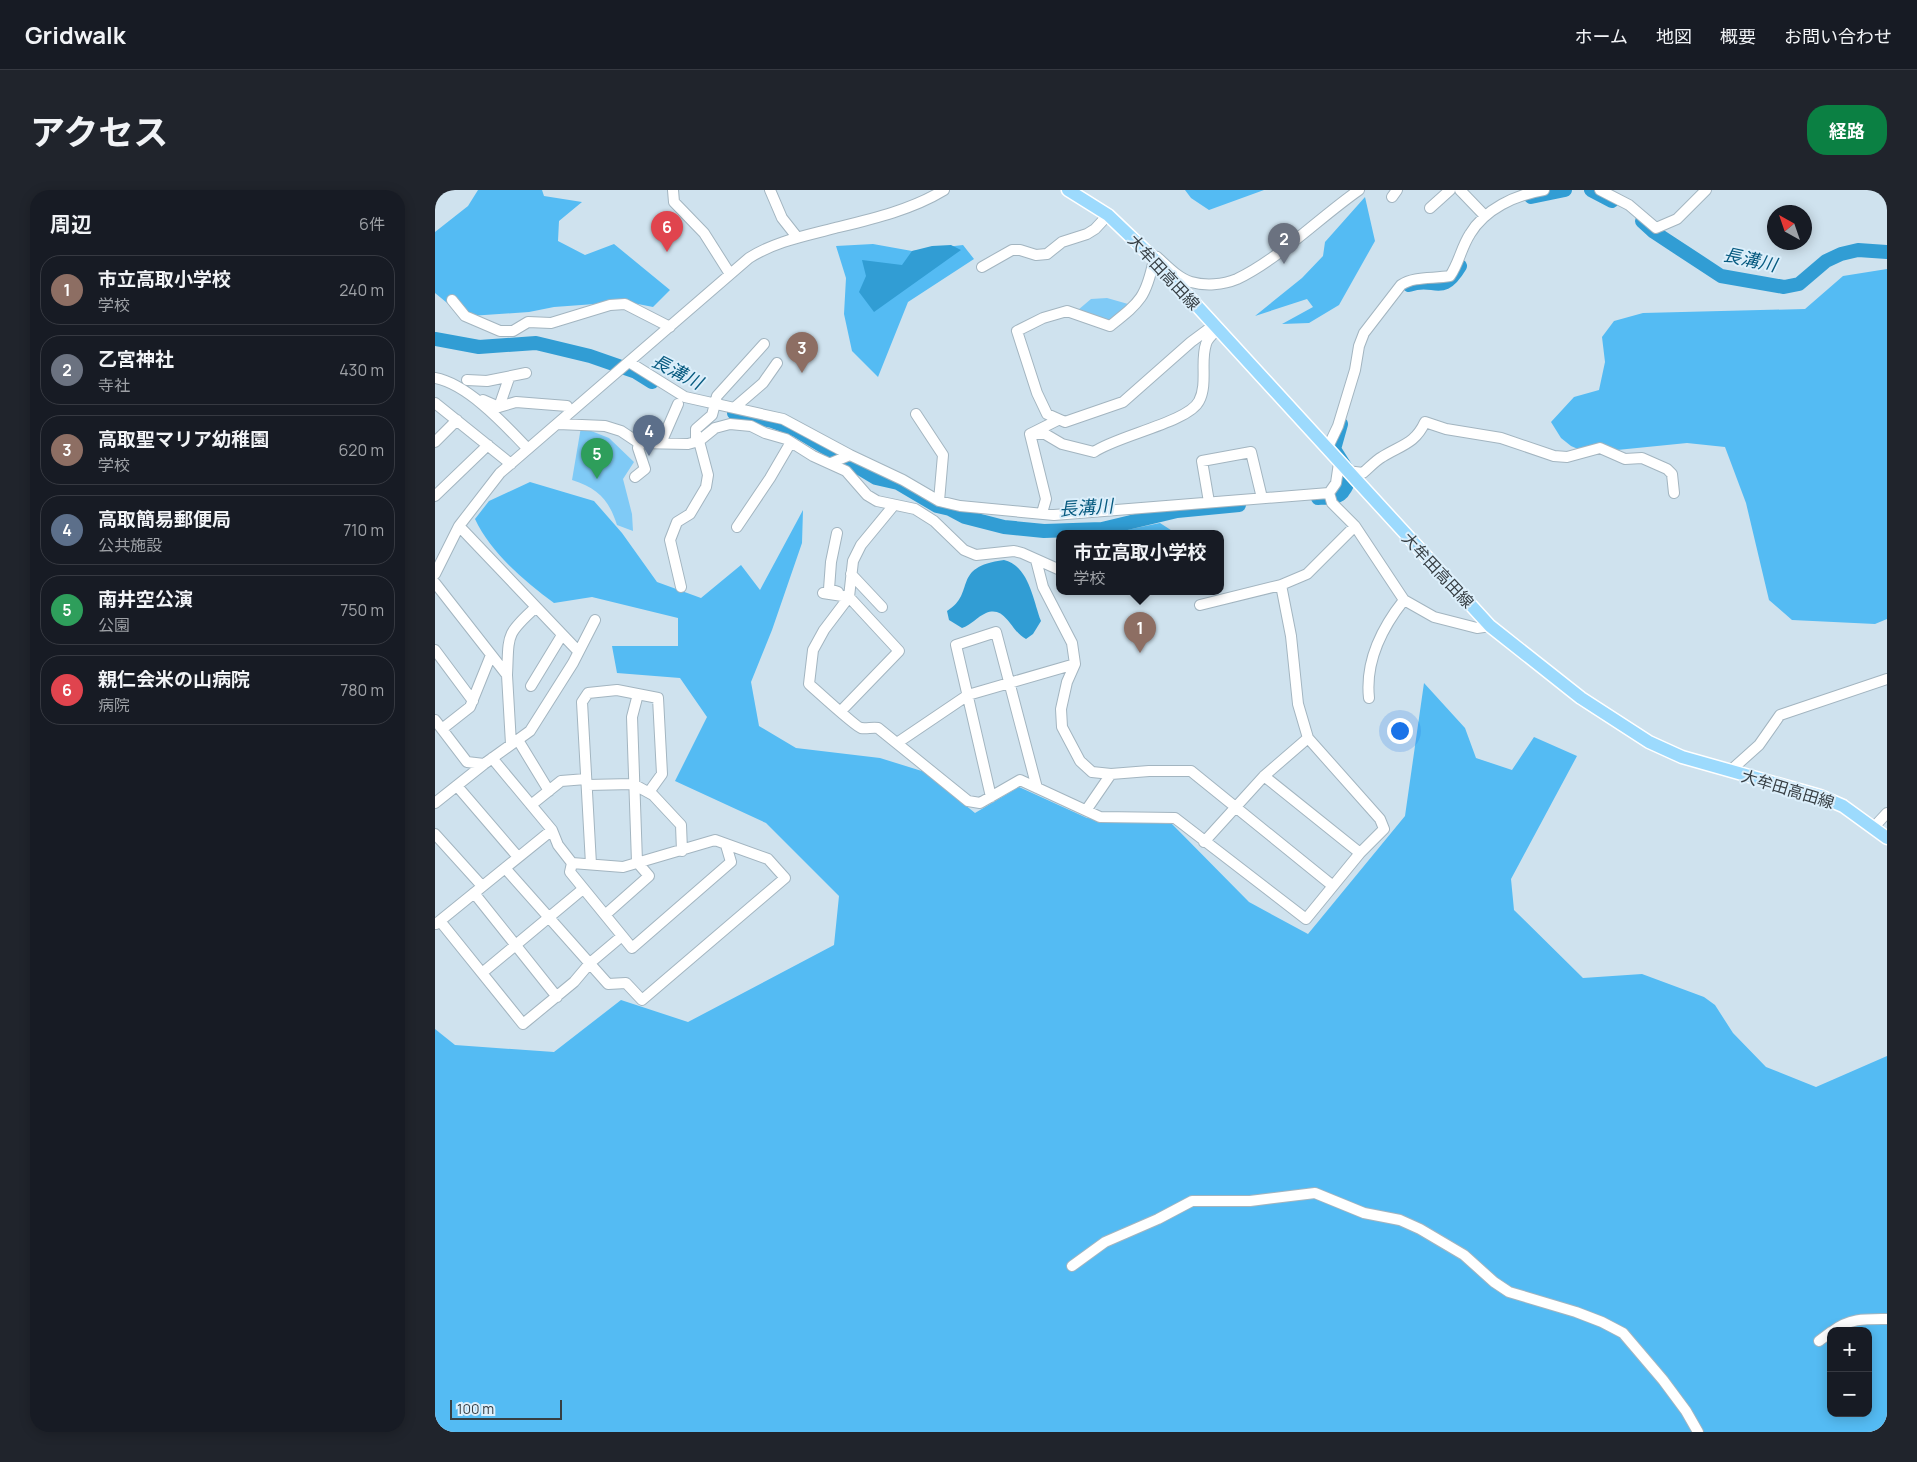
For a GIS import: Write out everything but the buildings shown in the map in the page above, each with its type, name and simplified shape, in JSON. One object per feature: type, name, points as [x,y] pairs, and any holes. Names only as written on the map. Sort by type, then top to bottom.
[{"type":"main road","name":"大牟田高田線","points":[[1068,190],[1108,215],[1154,259],[1490,626],[1581,698],[1635,735],[1682,757],[1820,796],[1843,806],[1887,838]]},
{"type":"street","points":[[673,190],[674,202],[704,233],[730,274]]},
{"type":"street","points":[[769,190],[782,218],[797,237]]},
{"type":"street","points":[[436,570],[459,526],[490,483],[730,274],[765,248],[797,237],[888,214],[944,190]]},
{"type":"street","points":[[1216,327],[1191,342],[1123,402],[1065,422],[1047,414],[1037,393],[1017,331],[1043,318],[1067,311],[1110,326],[1140,302],[1148,285],[1154,259],[1157,257],[1190,282],[1207,285],[1236,279],[1265,262],[1359,190]]},
{"type":"street","points":[[1430,208],[1450,190]]},
{"type":"street","points":[[1460,190],[1485,216]]},
{"type":"street","points":[[1327,449],[1338,426],[1364,333],[1401,285],[1409,280],[1450,276],[1458,265],[1469,235],[1485,216],[1495,208],[1515,199],[1544,190]]},
{"type":"street","points":[[1600,190],[1629,205],[1657,228],[1677,219],[1706,190]]},
{"type":"street","points":[[982,267],[1012,250],[1020,250],[1036,255],[1047,254],[1062,242],[1087,234],[1095,229],[1108,215]]},
{"type":"street","points":[[452,300],[465,316],[501,331],[513,330],[528,322],[551,323],[617,304],[625,304],[670,327]]},
{"type":"street","points":[[1030,434],[1045,434],[1062,444],[1094,452],[1119,439],[1156,427],[1193,409],[1199,401],[1201,394],[1206,343],[1216,327]]},
{"type":"street","points":[[681,587],[670,540],[677,522],[690,514],[706,486],[708,475],[697,441],[696,429],[712,414],[717,396],[764,344]]},
{"type":"street","points":[[629,362],[685,397],[783,419],[850,455],[903,480],[939,501],[960,506],[1042,512],[1054,515],[1329,493]]},
{"type":"street","points":[[734,408],[754,388],[763,383],[777,363]]},
{"type":"street","points":[[467,380],[487,381],[526,373]]},
{"type":"street","points":[[435,378],[499,407],[516,402],[567,406]]},
{"type":"street","points":[[499,407],[509,378]]},
{"type":"street","points":[[457,387],[493,413],[528,449]]},
{"type":"street","points":[[435,403],[511,464]]},
{"type":"street","points":[[661,444],[677,404]]},
{"type":"street","points":[[916,414],[943,455],[939,501]]},
{"type":"street","points":[[435,442],[457,420]]},
{"type":"street","points":[[1030,434],[1058,420]]},
{"type":"street","points":[[1329,493],[1343,467],[1363,473],[1380,458],[1413,440],[1419,434],[1425,422],[1446,428],[1501,438],[1554,456],[1567,457],[1601,448],[1625,459],[1642,458],[1667,469],[1672,474],[1674,493]]},
{"type":"street","points":[[558,424],[605,426],[621,432],[639,443],[661,444],[688,444],[697,441],[715,428],[736,424],[751,426],[791,442],[813,456],[846,471],[867,495],[877,501],[915,509],[934,521],[964,550],[976,555],[1014,551],[1056,568]]},
{"type":"street","points":[[1030,434],[1046,499],[1042,512]]},
{"type":"street","points":[[737,527],[770,478],[791,442]]},
{"type":"street","points":[[635,477],[645,469],[638,448],[639,443]]},
{"type":"street","points":[[435,496],[488,445]]},
{"type":"street","points":[[1209,502],[1202,461],[1251,452],[1262,498]]},
{"type":"street","points":[[831,463],[850,455]]},
{"type":"street","points":[[1329,493],[1332,503],[1355,526],[1404,600],[1434,617],[1477,628],[1490,626]]},
{"type":"street","points":[[894,505],[861,545],[853,561],[849,596],[824,630],[813,650],[809,684],[841,710],[854,725],[862,728],[878,728],[975,804],[991,797],[1019,780],[1100,817],[1175,818],[1306,919],[1360,853],[1384,829],[1382,824],[1308,738],[1299,704],[1291,636],[1281,585]]},
{"type":"street","points":[[459,526],[577,651]]},
{"type":"street","points":[[1200,605],[1281,585],[1307,574],[1355,526]]},
{"type":"street","points":[[837,533],[831,562],[829,589],[849,596],[899,651],[841,710]]},
{"type":"street","points":[[1037,560],[1043,587],[1072,643],[1075,664],[1067,682],[1061,709],[1062,727],[1080,761],[1092,772],[1111,774],[1149,771],[1191,772],[1333,886]]},
{"type":"street","points":[[851,574],[882,607]]},
{"type":"street","points":[[435,583],[507,675]]},
{"type":"street","points":[[823,593],[849,596]]},
{"type":"street","points":[[1369,698],[1369,664],[1389,619],[1404,600]]},
{"type":"street","points":[[535,608],[513,628],[509,639],[507,675],[514,742],[549,791]]},
{"type":"street","points":[[435,803],[530,731],[573,663],[577,651],[595,620]]},
{"type":"street","points":[[991,797],[955,645],[996,632],[1037,788]]},
{"type":"street","points":[[531,686],[562,635]]},
{"type":"street","points":[[435,650],[473,700]]},
{"type":"street","points":[[442,729],[470,706],[491,655]]},
{"type":"street","points":[[897,743],[968,695],[1075,664]]},
{"type":"street","points":[[1730,771],[1759,745],[1780,715],[1887,679]]},
{"type":"street","points":[[591,864],[583,702],[588,693],[617,690],[658,698],[662,774],[649,792]]},
{"type":"street","points":[[605,915],[649,876],[637,862],[632,717],[638,694]]},
{"type":"street","points":[[435,720],[467,762],[488,761],[552,830],[558,845],[572,863],[623,867],[715,840],[768,859],[785,878],[642,1000],[627,983],[607,984],[505,868]]},
{"type":"street","points":[[1204,842],[1264,776],[1308,738]]},
{"type":"street","points":[[1087,810],[1111,774]]},
{"type":"street","points":[[1264,776],[1360,853]]},
{"type":"street","points":[[531,806],[561,781],[633,784],[649,792],[681,825],[682,851]]},
{"type":"street","points":[[457,786],[518,858]]},
{"type":"street","points":[[1874,827],[1887,813]]},
{"type":"street","points":[[552,830],[437,923],[482,973],[523,1024],[575,982],[590,963],[622,936]]},
{"type":"street","points":[[435,834],[482,886]]},
{"type":"street","points":[[572,863],[570,872],[632,948],[731,862],[726,845]]},
{"type":"street","points":[[482,973],[583,889]]},
{"type":"street","points":[[474,893],[557,997]]},
{"type":"street","points":[[1072,1266],[1105,1242],[1158,1219],[1192,1201],[1250,1201],[1315,1193],[1364,1213],[1400,1220],[1420,1229],[1464,1255],[1494,1282],[1509,1292],[1585,1316],[1623,1333],[1687,1411],[1698,1432]]},
{"type":"street","points":[[1837,1327],[1857,1319],[1887,1319]]},
{"type":"street","points":[[1819,1341],[1827,1335]]},
{"type":"shaded area","points":[[478,190],[542,190],[544,196],[582,202],[559,221],[558,241],[585,255],[614,244],[670,290],[653,307],[613,299],[595,304],[554,307],[529,312],[470,316],[452,307],[435,293],[435,232],[468,206]]},
{"type":"shaded area","points":[[1185,190],[1264,190],[1209,210],[1191,198]]},
{"type":"shaded area","points":[[1365,197],[1375,241],[1339,305],[1309,323],[1282,324],[1313,307],[1307,299],[1255,316],[1302,278],[1323,256],[1325,242]]},
{"type":"shaded area","points":[[873,244],[912,251],[963,245],[974,259],[908,302],[878,377],[852,351],[844,314],[846,278],[836,246]]},
{"type":"shaded area","points":[[951,245],[961,250],[874,312],[859,292],[866,276],[862,260],[902,265],[912,251],[932,246]]},
{"type":"shaded area","points":[[1887,269],[1887,619],[1875,624],[1792,620],[1769,600],[1746,503],[1725,447],[1687,443],[1587,453],[1571,446],[1561,438],[1551,422],[1574,397],[1599,390],[1605,362],[1602,337],[1614,321],[1643,313],[1805,309],[1843,276]]},
{"type":"shaded area","points":[[1107,298],[1128,304],[1113,321],[1078,310],[1091,299]]},
{"type":"shaded area","points":[[581,427],[609,438],[634,462],[623,479],[632,514],[633,531],[617,525],[606,502],[596,491],[572,480]]},
{"type":"shaded area","points":[[530,482],[594,501],[622,533],[657,582],[701,598],[741,565],[760,590],[803,510],[802,543],[772,630],[751,682],[759,726],[796,748],[880,758],[925,772],[975,813],[1019,787],[1087,818],[1172,824],[1249,902],[1308,934],[1405,816],[1424,683],[1465,728],[1476,758],[1512,770],[1534,737],[1577,756],[1511,879],[1514,910],[1583,978],[1642,974],[1704,997],[1715,1005],[1733,1033],[1766,1067],[1816,1087],[1887,1056],[1887,1432],[435,1432],[435,1029],[455,1045],[554,1052],[621,1000],[688,1022],[834,945],[839,896],[766,823],[675,781],[707,717],[680,678],[617,673],[612,646],[678,646],[678,618],[592,597],[554,603],[509,566],[490,543],[475,519],[489,501]]},
{"type":"shaded area","points":[[1160,523],[1171,530],[1126,530]]},
{"type":"shaded area","points":[[1004,560],[1012,563],[1025,576],[1041,621],[1033,634],[1026,639],[999,613],[986,613],[962,628],[949,620],[947,611],[956,604],[961,596],[970,574],[987,563]]},
{"type":"waterway","name":"長溝川","points":[[1531,197],[1565,190]]},
{"type":"waterway","name":"長溝川","points":[[1591,190],[1612,201]]},
{"type":"waterway","name":"長溝川","points":[[1642,221],[1654,232],[1721,276],[1784,287],[1799,284],[1826,261],[1841,254],[1858,250],[1887,252]]},
{"type":"waterway","name":"長溝川","points":[[1409,285],[1425,282],[1437,284],[1448,281],[1460,266]]},
{"type":"waterway","name":"長溝川","points":[[435,339],[479,347],[536,343],[590,356],[636,372],[652,382]]},
{"type":"waterway","name":"長溝川","points":[[734,413],[772,421],[796,430],[876,478],[898,483],[937,506],[950,509],[965,517],[1004,527],[1056,531]]},
{"type":"waterway","name":"長溝川","points":[[1318,498],[1339,495],[1345,489],[1351,476],[1334,449],[1341,424]]},
{"type":"waterway","name":"長溝川","points":[[1073,530],[1102,529],[1177,511],[1239,505]]},
{"type":"place","name":"親仁会米の山病院","points":[[667,252]]},
{"type":"place","name":"乙宮神社","points":[[1284,264]]},
{"type":"place","name":"高取聖マリア幼稚園","points":[[802,373]]},
{"type":"place","name":"高取簡易郵便局","points":[[649,456]]},
{"type":"place","name":"南井空公演","points":[[597,479]]},
{"type":"place","name":"市立高取小学校","points":[[1140,653]]}]
